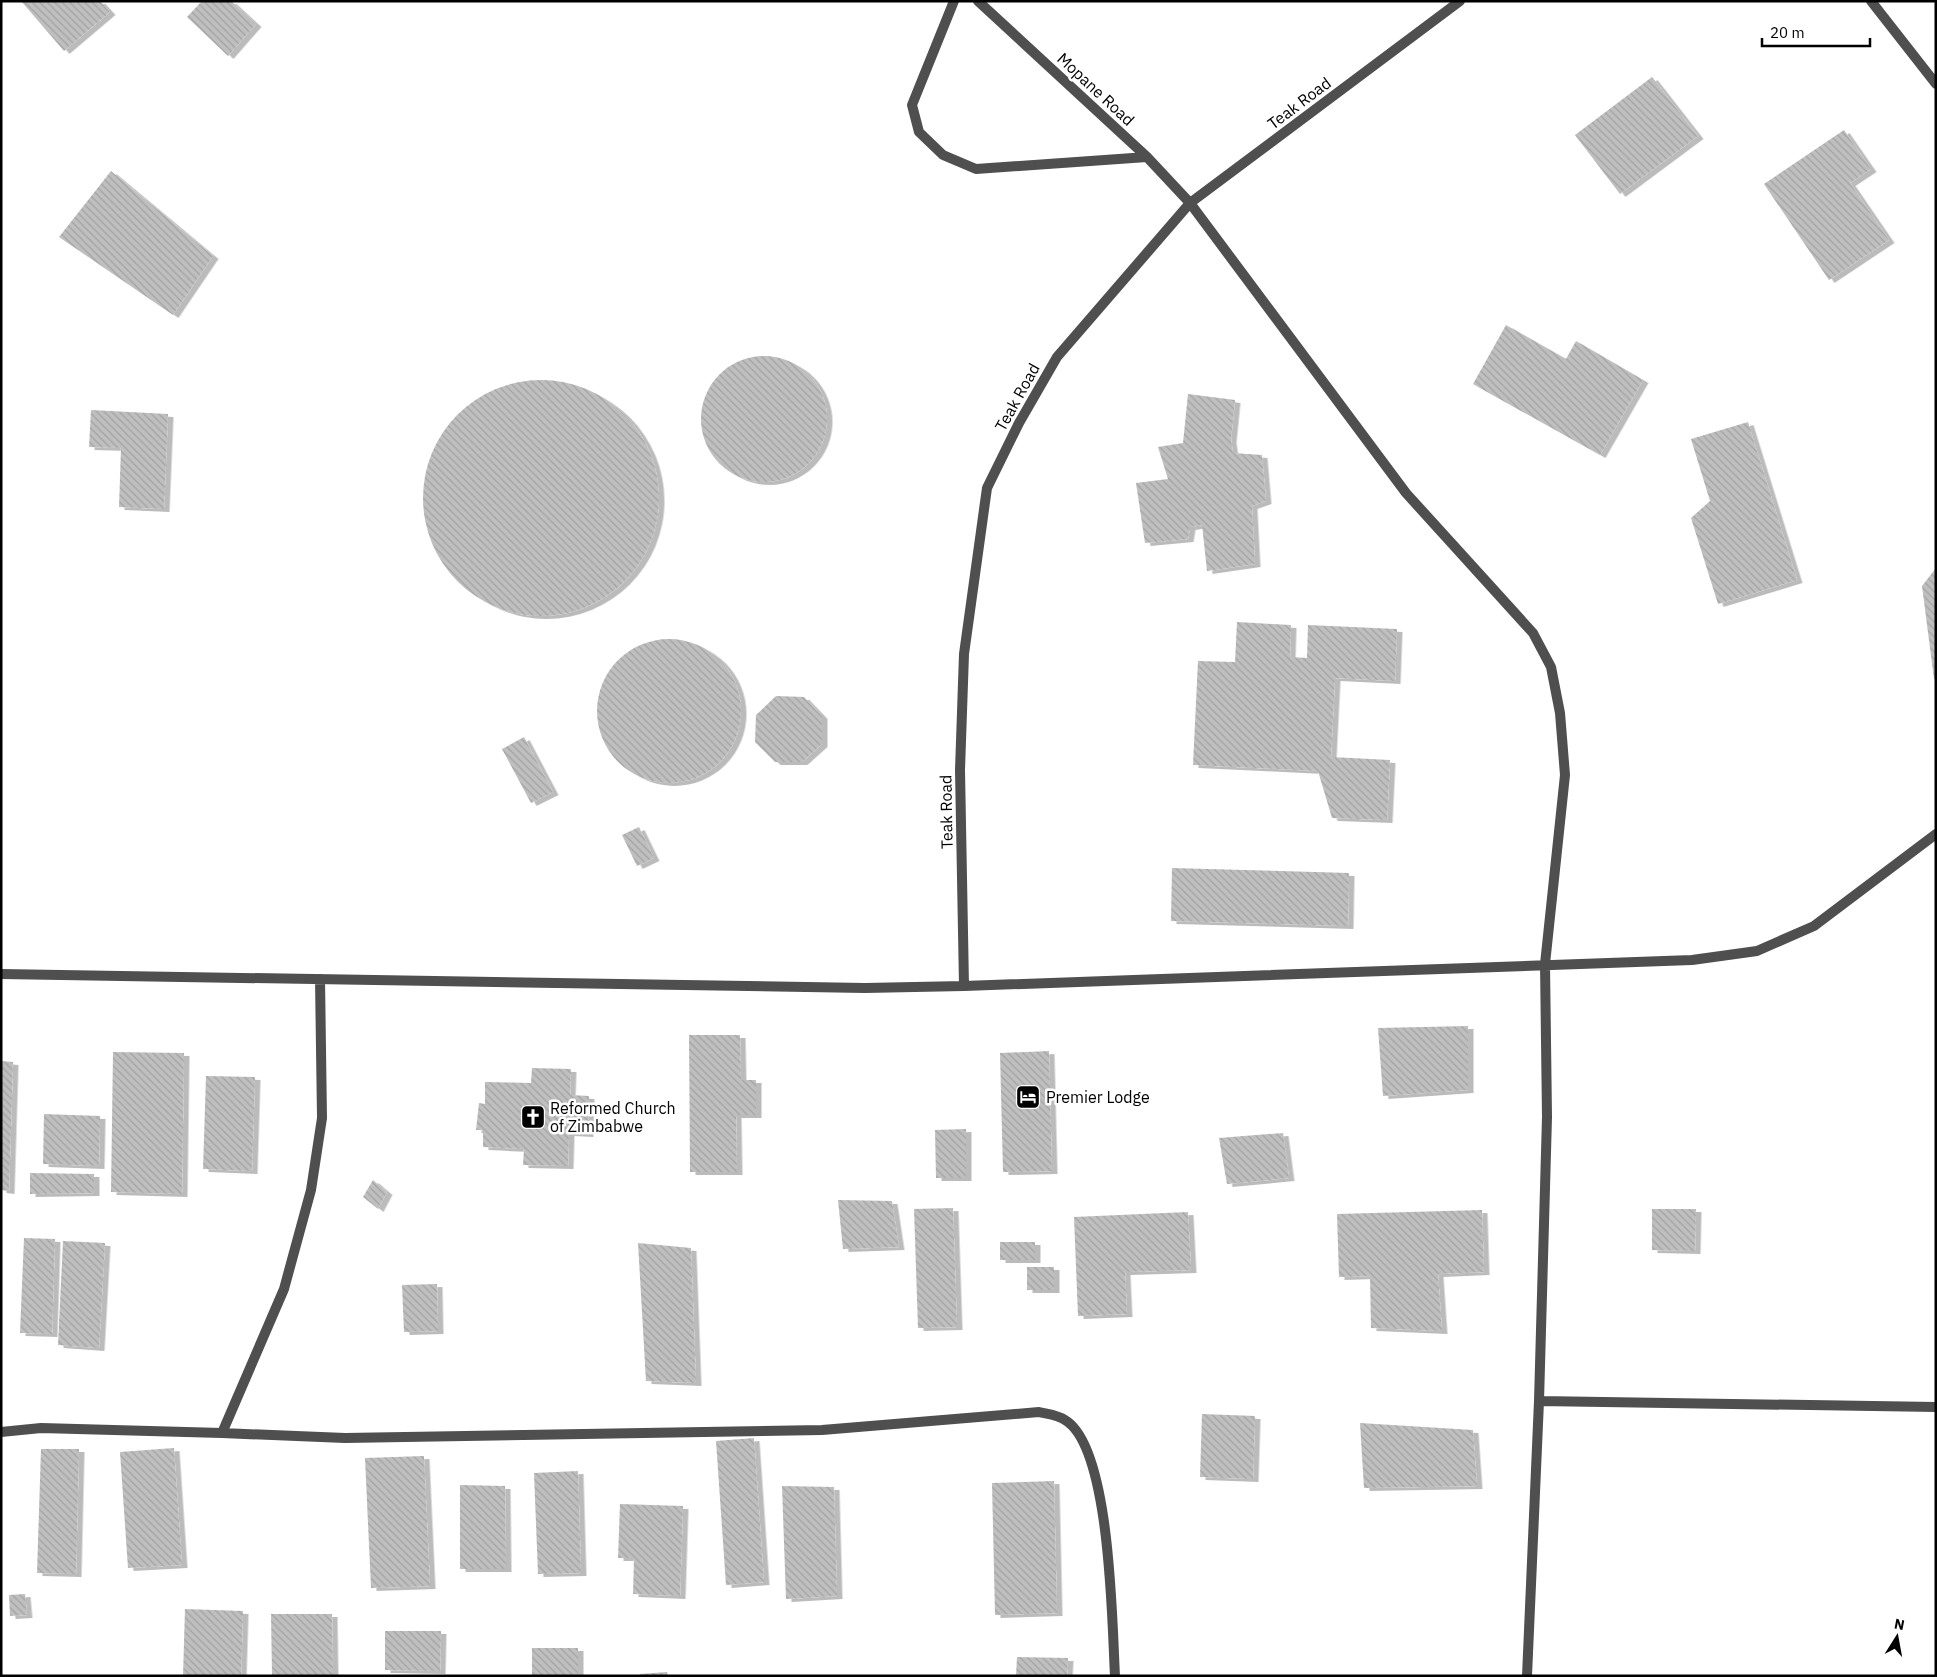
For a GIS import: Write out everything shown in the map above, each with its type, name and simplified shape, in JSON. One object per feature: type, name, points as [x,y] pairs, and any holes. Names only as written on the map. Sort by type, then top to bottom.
[{"type":"street","points":[[954,1],[912,105],[919,132],[943,155],[976,168],[1147,156]]},
{"type":"street","name":"Mopane Road","points":[[978,1],[1147,156],[1190,203],[1406,493],[1533,633],[1552,667],[1560,714],[1565,775],[1545,964],[1547,1117],[1539,1401],[1527,1676]]},
{"type":"street","name":"Teak Road","points":[[964,986],[960,770],[964,654],[987,488],[1018,423],[1057,357],[1190,203],[1460,1]]},
{"type":"street","points":[[1870,1],[1936,84]]},
{"type":"street","points":[[1,974],[865,988],[1692,960],[1757,951],[1814,926],[1936,834]]},
{"type":"street","points":[[222,1432],[284,1289],[311,1190],[322,1118],[320,979]]},
{"type":"street","points":[[1539,1401],[1936,1407]]},
{"type":"street","points":[[1,1432],[41,1428],[222,1432],[345,1438],[822,1430],[1039,1412],[1065,1420],[1080,1435],[1097,1480],[1109,1560],[1115,1676]]},
{"type":"building","points":[[21,1],[100,1],[110,12],[64,51]]},
{"type":"building","points":[[202,1],[231,1],[256,24],[228,56],[187,17]]},
{"type":"building","points":[[1652,77],[1698,136],[1620,194],[1575,135]]},
{"type":"building","points":[[1844,130],[1871,169],[1850,183],[1889,240],[1829,280],[1764,184]]},
{"type":"building","points":[[111,171],[213,256],[173,315],[59,237]]},
{"type":"building","points":[[1506,325],[1566,359],[1576,341],[1643,380],[1600,455],[1473,384]]},
{"type":"building","points":[[764,356],[788,361],[808,375],[822,395],[827,419],[822,443],[808,463],[788,477],[764,482],[740,477],[720,463],[706,443],[701,419],[706,395],[720,375],[740,361]]},
{"type":"building","points":[[529,380],[553,380],[575,385],[597,394],[625,414],[639,432],[650,453],[657,475],[659,498],[657,521],[650,543],[639,564],[625,582],[597,602],[575,611],[553,616],[529,616],[507,611],[485,602],[457,582],[437,554],[428,532],[423,510],[423,486],[428,464],[437,442],[457,414],[485,394],[507,385]]},
{"type":"building","points":[[1188,394],[1235,400],[1231,440],[1233,453],[1262,455],[1266,501],[1252,506],[1255,564],[1207,571],[1202,525],[1190,527],[1188,539],[1145,543],[1136,483],[1168,479],[1158,447],[1183,443]]},
{"type":"building","points":[[91,410],[168,414],[164,509],[119,507],[121,448],[89,447]]},
{"type":"building","points":[[1748,422],[1797,580],[1718,604],[1691,518],[1710,501],[1691,439]]},
{"type":"building","points":[[1936,568],[1936,679],[1934,679],[1922,586]]},
{"type":"building","points":[[1237,622],[1291,625],[1290,657],[1307,658],[1308,625],[1397,629],[1395,681],[1335,678],[1331,757],[1390,760],[1387,820],[1332,818],[1318,771],[1193,765],[1198,661],[1235,662]]},
{"type":"building","points":[[669,639],[697,644],[720,660],[736,683],[741,711],[736,739],[720,762],[697,778],[669,783],[641,778],[618,762],[602,739],[597,711],[602,683],[618,660],[641,644]]},
{"type":"building","points":[[776,696],[804,697],[822,716],[822,744],[802,762],[775,762],[755,742],[756,715]]},
{"type":"building","points":[[524,737],[553,792],[531,803],[502,749]]},
{"type":"building","points":[[639,827],[654,858],[637,866],[622,835]]},
{"type":"building","points":[[1172,868],[1349,873],[1348,926],[1171,921]]},
{"type":"building","points":[[1468,1026],[1468,1090],[1383,1096],[1378,1028]]},
{"type":"building","points":[[689,1035],[740,1035],[741,1080],[756,1080],[756,1115],[736,1115],[737,1172],[690,1172]]},
{"type":"building","points":[[1049,1051],[1052,1171],[1003,1172],[1000,1053]]},
{"type":"building","points":[[113,1052],[184,1053],[182,1194],[111,1192]]},
{"type":"building","points":[[1,1061],[13,1062],[9,1191],[1,1190]]},
{"type":"building","name":"Reformed Church of Zimbabwe","points":[[532,1068],[571,1069],[570,1095],[589,1096],[588,1134],[569,1133],[568,1166],[523,1165],[524,1149],[483,1147],[483,1130],[476,1130],[479,1103],[485,1104],[485,1082],[531,1083]]},
{"type":"building","points":[[206,1076],[255,1077],[252,1171],[203,1169]]},
{"type":"building","points":[[44,1114],[100,1116],[99,1166],[43,1164]]},
{"type":"building","points":[[966,1129],[966,1178],[936,1178],[935,1130]]},
{"type":"building","points":[[1283,1133],[1289,1178],[1227,1184],[1219,1138]]},
{"type":"building","points":[[30,1173],[94,1174],[94,1193],[30,1194]]},
{"type":"building","points":[[373,1180],[387,1192],[378,1209],[363,1197]]},
{"type":"building","points":[[838,1200],[892,1201],[899,1247],[843,1249]]},
{"type":"building","points":[[953,1208],[957,1327],[918,1328],[914,1209]]},
{"type":"building","points":[[1652,1209],[1696,1209],[1695,1251],[1652,1250]]},
{"type":"building","points":[[1482,1210],[1484,1272],[1438,1274],[1442,1331],[1371,1328],[1370,1276],[1339,1277],[1337,1214]]},
{"type":"building","points":[[1188,1212],[1191,1270],[1125,1272],[1127,1314],[1078,1316],[1074,1217]]},
{"type":"building","points":[[24,1238],[55,1239],[52,1334],[20,1333]]},
{"type":"building","points":[[63,1241],[105,1243],[99,1348],[58,1345]]},
{"type":"building","points":[[1000,1242],[1035,1242],[1035,1260],[1000,1260]]},
{"type":"building","points":[[638,1243],[691,1248],[696,1383],[646,1381]]},
{"type":"building","points":[[1027,1267],[1054,1267],[1054,1290],[1027,1290]]},
{"type":"building","points":[[437,1284],[438,1331],[404,1332],[402,1285]]},
{"type":"building","points":[[1202,1414],[1255,1416],[1253,1479],[1200,1477]]},
{"type":"building","points":[[1360,1423],[1473,1430],[1477,1486],[1364,1488]]},
{"type":"building","points":[[754,1438],[764,1582],[726,1585],[716,1441]]},
{"type":"building","points":[[174,1448],[182,1565],[128,1568],[120,1452]]},
{"type":"building","points":[[41,1449],[79,1449],[76,1574],[37,1573]]},
{"type":"building","points":[[424,1456],[430,1586],[371,1588],[365,1458]]},
{"type":"building","points":[[578,1471],[581,1573],[538,1574],[534,1473]]},
{"type":"building","points":[[1054,1481],[1057,1613],[995,1615],[992,1483]]},
{"type":"building","points":[[460,1485],[505,1486],[506,1569],[460,1569]]},
{"type":"building","points":[[782,1486],[834,1487],[837,1596],[786,1599]]},
{"type":"building","points":[[620,1504],[683,1506],[680,1596],[633,1594],[634,1558],[618,1558]]},
{"type":"building","points":[[25,1594],[27,1615],[10,1616],[9,1595]]},
{"type":"building","points":[[185,1609],[243,1611],[241,1676],[183,1676]]},
{"type":"building","points":[[271,1614],[332,1614],[333,1676],[272,1676]]},
{"type":"building","points":[[385,1631],[441,1631],[440,1671],[385,1670]]},
{"type":"building","points":[[532,1648],[578,1648],[578,1676],[532,1676]]},
{"type":"building","points":[[1017,1657],[1068,1658],[1067,1676],[1016,1676]]},
{"type":"building","points":[[667,1672],[668,1676],[640,1676],[640,1674]]},
{"type":"place","name":"Premier Lodge","points":[[1028,1097]]},
{"type":"place","name":"Reformed Church of Zimbabwe","points":[[533,1117]]}]
